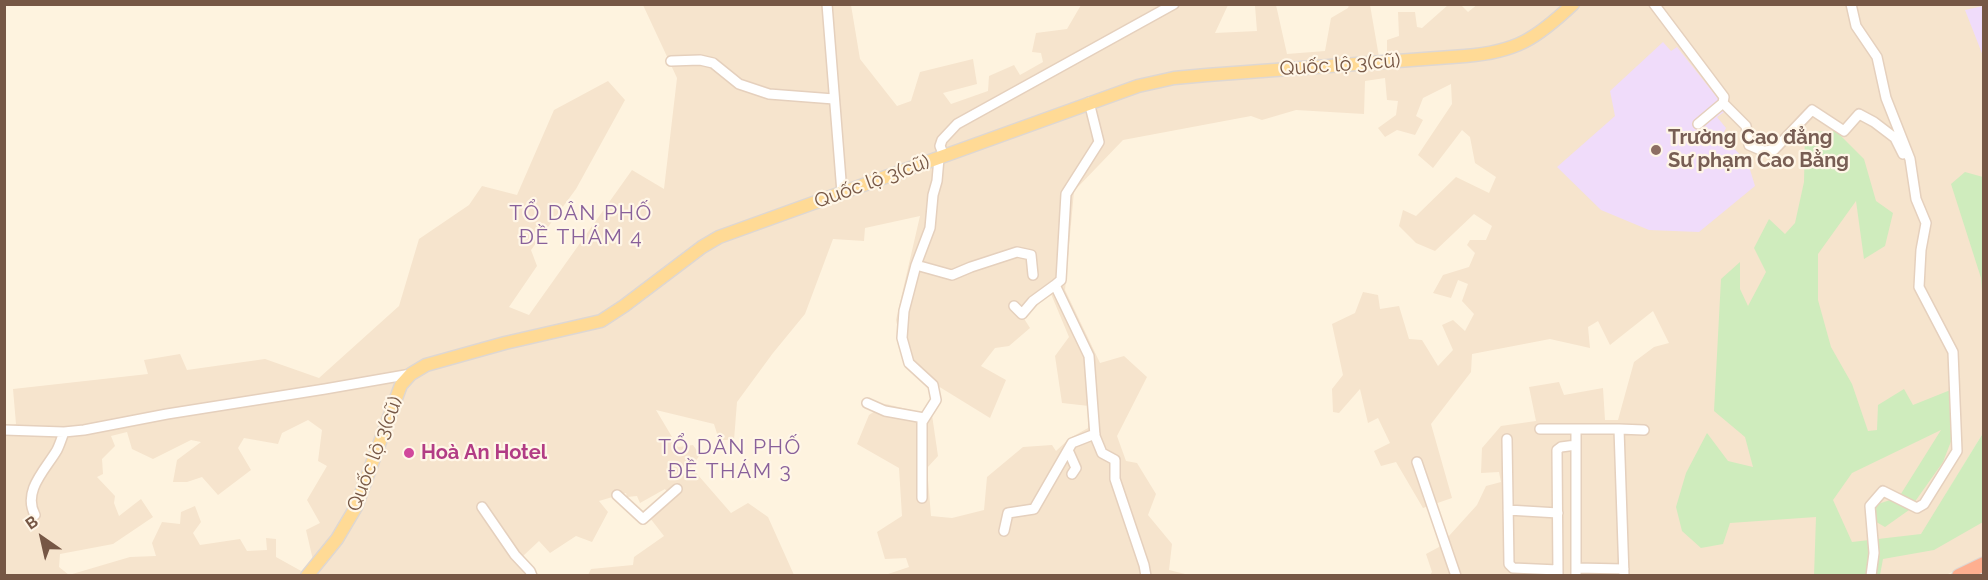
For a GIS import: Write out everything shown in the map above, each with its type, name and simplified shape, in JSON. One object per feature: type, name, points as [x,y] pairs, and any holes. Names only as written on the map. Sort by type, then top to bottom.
[{"type":"highway","points":[[1959,576],[1983,564]]},
{"type":"main road","name":"Quốc lộ 3(cũ)","points":[[308,576],[337,539],[356,507],[401,385],[411,374],[426,365],[493,346],[601,321],[719,237],[1138,86],[1174,78],[1502,52],[1530,39],[1558,19],[1573,4]]},
{"type":"street","points":[[827,4],[842,194]]},
{"type":"street","points":[[922,498],[922,422],[936,400],[933,385],[909,363],[902,338],[904,311],[916,265],[930,228],[933,195],[942,157],[940,146],[942,140],[957,124],[1174,4]]},
{"type":"street","points":[[1654,4],[1725,99],[1698,124]]},
{"type":"street","points":[[1851,4],[1856,26],[1877,57],[1886,98],[1911,163],[1916,199],[1926,223],[1921,250],[1919,287],[1953,352],[1957,451],[1924,504],[1917,508],[1883,491],[1870,506],[1874,553],[1871,576]]},
{"type":"street","points":[[671,61],[700,60],[713,63],[739,84],[769,94],[834,99]]},
{"type":"street","points":[[1014,306],[1023,314],[1033,301],[1061,280],[1066,194],[1099,142],[1089,102]]},
{"type":"street","points":[[1723,103],[1746,126],[1749,145],[1763,151],[1774,150],[1812,111],[1844,131],[1859,114],[1895,138],[1900,150],[1911,163]]},
{"type":"street","points":[[916,265],[952,275],[1017,252],[1030,255],[1033,275]]},
{"type":"street","points":[[1055,285],[1089,356],[1095,434],[1102,453],[1115,460],[1115,478],[1146,576]]},
{"type":"street","points":[[4,430],[64,432],[84,430],[411,374]]},
{"type":"street","points":[[867,403],[885,411],[924,418]]},
{"type":"street","points":[[1540,429],[1644,430]]},
{"type":"street","points":[[1576,429],[1576,572],[1624,572],[1619,429]]},
{"type":"street","points":[[34,515],[30,504],[37,480],[58,449],[64,432]]},
{"type":"street","points":[[1004,531],[1008,513],[1034,509],[1072,443],[1095,434]]},
{"type":"street","points":[[1507,439],[1508,562],[1513,568],[1558,573],[1557,450],[1561,447],[1575,445]]},
{"type":"street","points":[[1068,450],[1076,468],[1072,474]]},
{"type":"street","points":[[1417,462],[1456,576]]},
{"type":"street","points":[[617,495],[643,519],[677,489]]},
{"type":"street","points":[[1557,499],[1577,498]]},
{"type":"street","points":[[482,507],[532,576]]},
{"type":"street","points":[[1508,510],[1558,513]]},
{"type":"street","points":[[1558,525],[1577,524]]},
{"type":"shaded area","points":[[1478,4],[1983,5],[1983,433],[1946,494],[1983,501],[1983,557],[1946,575],[1430,575],[1432,572],[1426,554],[1439,547],[1477,505],[1486,486],[1501,482],[1499,472],[1481,473],[1482,448],[1501,426],[1536,421],[1529,387],[1559,382],[1564,395],[1603,388],[1605,420],[1618,420],[1634,362],[1654,347],[1669,343],[1653,311],[1610,345],[1598,321],[1588,327],[1590,348],[1550,339],[1472,354],[1471,372],[1431,424],[1452,498],[1423,508],[1396,462],[1381,466],[1374,451],[1390,443],[1378,418],[1368,423],[1360,389],[1339,413],[1333,412],[1332,389],[1343,375],[1332,324],[1355,313],[1363,292],[1378,295],[1380,309],[1399,306],[1409,339],[1422,340],[1438,366],[1453,350],[1442,325],[1453,320],[1465,331],[1474,314],[1462,301],[1468,284],[1458,280],[1451,298],[1433,293],[1443,275],[1469,267],[1475,253],[1467,245],[1470,240],[1486,240],[1492,226],[1474,214],[1435,251],[1416,243],[1399,226],[1403,210],[1416,216],[1456,177],[1489,193],[1496,177],[1475,163],[1470,137],[1462,130],[1433,168],[1418,155],[1452,104],[1451,84],[1423,98],[1416,116],[1423,120],[1415,135],[1397,130],[1385,137],[1378,128],[1396,115],[1398,101],[1387,100],[1385,78],[1365,81],[1364,114],[1296,110],[1262,120],[1251,116],[1123,140],[1074,191],[1065,290],[1100,363],[1124,356],[1147,377],[1117,436],[1126,461],[1137,463],[1156,494],[1148,515],[1172,544],[1169,570],[1189,575],[885,575],[909,567],[906,558],[885,559],[877,532],[902,516],[899,468],[857,444],[869,415],[886,404],[932,415],[938,456],[927,468],[931,516],[952,518],[984,510],[987,477],[1023,447],[1052,445],[1056,451],[1070,438],[1088,428],[1089,406],[1062,403],[1055,356],[1069,337],[1051,294],[1023,317],[1030,328],[1009,346],[995,348],[981,366],[1006,380],[990,418],[938,386],[905,361],[896,320],[920,216],[865,228],[864,241],[833,239],[805,314],[737,402],[734,440],[719,440],[714,424],[656,410],[678,447],[693,445],[700,455],[691,467],[731,513],[748,503],[768,517],[794,575],[588,575],[591,569],[633,565],[634,557],[664,536],[650,518],[671,498],[665,489],[640,503],[637,496],[627,497],[626,493],[599,501],[608,512],[592,542],[576,536],[550,553],[539,541],[522,557],[536,575],[69,575],[5,575],[4,428],[16,424],[13,389],[148,374],[144,360],[180,354],[187,370],[265,359],[319,378],[399,306],[419,239],[469,205],[482,186],[517,195],[554,110],[608,81],[625,100],[576,189],[531,250],[537,266],[509,307],[529,315],[632,170],[664,189],[677,78],[643,5],[851,5],[860,59],[897,106],[911,101],[920,72],[973,59],[977,84],[943,93],[951,104],[988,91],[989,76],[1014,65],[1020,75],[1043,62],[1041,53],[1032,52],[1036,33],[1067,29],[1081,5],[1228,5],[1215,33],[1257,31],[1255,6],[1276,5],[1287,54],[1325,51],[1331,18],[1348,8],[1349,5],[1370,5],[1379,57],[1387,56],[1387,40],[1399,36],[1398,12],[1415,12],[1417,27],[1422,28],[1448,5],[1461,5],[1468,12]],"holes":[[[308,420],[322,430],[318,461],[327,466],[307,500],[320,523],[306,530],[313,560],[303,572],[276,557],[276,539],[266,538],[267,550],[247,551],[240,539],[200,545],[193,533],[201,522],[195,506],[181,512],[180,524],[162,522],[152,543],[156,556],[130,557],[69,575],[59,567],[60,554],[113,544],[153,517],[141,499],[119,516],[114,503],[115,496],[97,477],[103,474],[102,459],[115,446],[111,436],[127,432],[132,449],[153,459],[191,440],[201,442],[177,460],[173,482],[187,482],[202,477],[218,495],[251,470],[238,448],[244,438],[278,444],[282,433]]]},
{"type":"shaded area","points":[[1984,6],[1983,56],[1965,10]]},
{"type":"shaded area","name":"Trường Cao đẳng Sư phạm Cao Bằng","points":[[1663,42],[1671,51],[1677,47],[1727,110],[1717,117],[1726,128],[1722,136],[1748,163],[1755,186],[1699,232],[1649,230],[1601,210],[1557,167],[1615,116],[1610,91]]},
{"type":"green space","points":[[1836,131],[1864,159],[1876,201],[1893,213],[1885,246],[1864,259],[1856,201],[1818,254],[1818,300],[1831,347],[1852,384],[1868,431],[1877,430],[1878,405],[1904,389],[1913,405],[1958,387],[1957,426],[1943,462],[1909,510],[1885,527],[1871,519],[1875,505],[1899,497],[1941,430],[1852,473],[1833,500],[1852,542],[1921,534],[1983,433],[1983,522],[1934,550],[1883,559],[1880,575],[1814,576],[1816,517],[1730,523],[1723,544],[1701,548],[1682,531],[1676,507],[1686,473],[1707,433],[1728,461],[1753,467],[1745,437],[1714,411],[1721,279],[1740,262],[1740,289],[1748,306],[1766,272],[1754,248],[1769,219],[1785,234],[1795,223],[1804,182],[1805,132]]},
{"type":"green space","points":[[1965,172],[1983,177],[1983,305],[1981,278],[1951,184]]},
{"type":"place","name":"Trường Cao đẳng Sư phạm Cao Bằng","points":[[1656,150]]},
{"type":"place","name":"Hoà An Hotel","points":[[409,453]]},
{"type":"district","name":"TỔ DÂN PHỐ ĐỀ THÁM 4","points":[[581,226]]},
{"type":"district","name":"TỔ DÂN PHỐ ĐỀ THÁM 3","points":[[730,460]]}]
